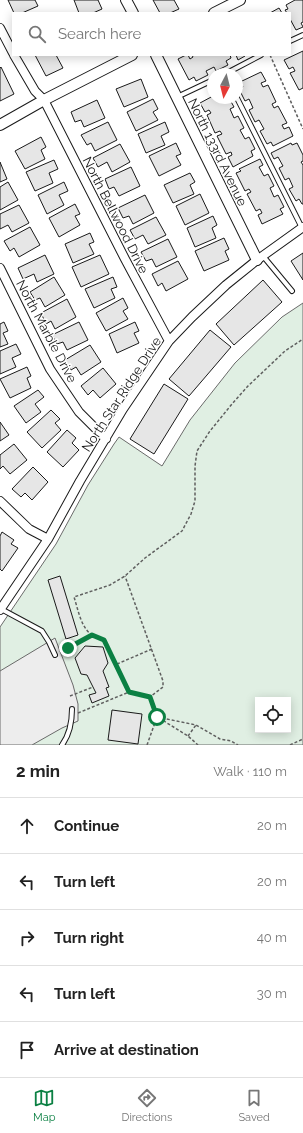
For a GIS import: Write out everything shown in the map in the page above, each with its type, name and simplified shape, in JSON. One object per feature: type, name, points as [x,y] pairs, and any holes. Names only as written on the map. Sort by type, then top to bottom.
[{"type":"street","points":[[126,0],[132,12]]},
{"type":"street","points":[[216,12],[240,0]]},
{"type":"street","name":"North Bellwood Drive","points":[[0,28],[12,50]]},
{"type":"street","name":"North Bellwood Drive","points":[[15,56],[35,91],[44,100],[125,259],[169,341]]},
{"type":"street","points":[[0,125],[17,114],[130,56]]},
{"type":"street","name":"North 133rd Avenue","points":[[156,56],[176,97],[260,258]]},
{"type":"street","name":"North Star Ridge Drive","points":[[0,609],[48,539],[80,480],[123,409],[169,341],[226,285],[302,227]]},
{"type":"street","name":"North Marble Drive","points":[[0,268],[50,369],[79,412],[106,439]]},
{"type":"street","points":[[0,501],[29,529],[48,539]]},
{"type":"lane","points":[[291,41],[303,35]]},
{"type":"lane","points":[[237,68],[260,56]]},
{"type":"lane","points":[[176,97],[207,83]]},
{"type":"lane","points":[[240,104],[302,227]]},
{"type":"lane","points":[[260,258],[292,291]]},
{"type":"lane","points":[[0,609],[42,631],[55,655]]},
{"type":"lane","points":[[62,745],[69,735],[72,709]]},
{"type":"path","points":[[270,56],[303,129]]},
{"type":"path","points":[[129,692],[104,640],[92,635],[85,627],[74,597],[110,585],[125,576],[145,558],[182,531],[191,514],[195,501],[195,466],[198,451],[210,432],[248,386],[285,351],[303,339]]},
{"type":"path","points":[[72,716],[129,692],[150,697],[161,689],[164,684],[125,576]]},
{"type":"path","points":[[55,655],[92,635]]},
{"type":"path","points":[[116,664],[152,649]]},
{"type":"path","points":[[70,696],[93,687]]},
{"type":"path","points":[[147,745],[157,717],[150,697]]},
{"type":"path","points":[[157,717],[196,725],[220,739],[231,741],[238,745]]},
{"type":"path","points":[[157,717],[188,736],[198,745]]},
{"type":"path","points":[[188,736],[196,725]]},
{"type":"path","points":[[290,745],[303,739]]},
{"type":"green space","points":[[303,303],[303,745],[0,745],[0,627],[56,544],[88,485],[119,437],[162,466],[190,420],[235,363],[282,317]]},
{"type":"shaded area","points":[[55,638],[73,685],[78,704],[78,721],[32,745],[0,745],[0,671]]},
{"type":"building","points":[[8,0],[35,0],[38,6],[24,12],[14,12]]},
{"type":"building","points":[[74,0],[98,0],[102,9],[95,12],[79,12]]},
{"type":"building","points":[[153,0],[174,0],[179,9],[172,12],[159,12]]},
{"type":"building","points":[[295,0],[303,0],[303,22],[301,23],[303,27],[296,30],[291,21],[291,12],[286,12],[285,10],[288,9],[286,5]]},
{"type":"building","points":[[279,8],[281,12],[272,12]]},
{"type":"building","points":[[303,51],[303,88],[299,90],[290,73],[295,71],[293,67],[289,69],[284,60]]},
{"type":"building","points":[[36,56],[57,56],[63,68],[46,76]]},
{"type":"building","points":[[184,56],[188,56],[190,59],[192,56],[230,56],[231,58],[226,61],[228,65],[222,68],[207,68],[207,76],[196,81],[194,77],[189,80],[178,59]]},
{"type":"building","points":[[236,56],[245,56],[238,60]]},
{"type":"building","points":[[1,67],[14,94],[0,101],[0,68]]},
{"type":"building","points":[[261,72],[266,81],[261,83],[263,87],[268,85],[276,102],[272,104],[274,108],[278,106],[287,123],[282,125],[284,129],[289,127],[293,136],[273,146],[271,142],[267,144],[260,131],[264,129],[259,120],[255,122],[249,110],[253,108],[249,99],[245,101],[243,97],[243,81]]},
{"type":"building","points":[[141,79],[148,97],[124,107],[116,89]]},
{"type":"building","points":[[153,99],[158,109],[153,112],[158,120],[136,131],[127,112]]},
{"type":"building","points":[[207,99],[207,104],[232,104],[234,107],[230,109],[234,118],[238,116],[244,128],[240,130],[245,139],[249,137],[255,149],[251,151],[253,156],[233,167],[228,157],[232,155],[231,152],[226,154],[217,136],[222,134],[220,131],[215,133],[207,115],[211,113],[209,110],[205,112],[200,103]]},
{"type":"building","points":[[97,100],[105,118],[84,127],[81,120],[75,122],[71,112]]},
{"type":"building","points":[[108,122],[117,140],[95,151],[91,143],[87,145],[81,135]]},
{"type":"building","points":[[165,122],[169,132],[161,136],[165,145],[146,153],[138,134]]},
{"type":"building","points":[[41,137],[46,147],[41,150],[45,159],[25,169],[15,151]]},
{"type":"building","points":[[176,143],[181,154],[176,156],[181,165],[159,176],[149,156]]},
{"type":"building","points":[[291,143],[292,145],[297,143],[303,155],[303,161],[301,162],[303,165],[303,204],[299,199],[296,201],[289,189],[293,187],[289,178],[285,180],[279,168],[283,166],[278,157],[274,159],[271,153]]},
{"type":"building","points":[[120,144],[130,162],[112,172],[107,162],[98,167],[93,158]]},
{"type":"building","points":[[260,159],[263,165],[259,167],[264,176],[268,174],[274,186],[270,188],[274,197],[278,195],[284,207],[280,209],[283,214],[262,224],[258,215],[262,213],[260,209],[256,211],[247,194],[251,192],[249,189],[245,191],[236,173],[241,171],[239,169]]},
{"type":"building","points":[[54,160],[58,169],[49,173],[53,183],[35,191],[26,172]]},
{"type":"building","points":[[0,162],[7,179],[0,182]]},
{"type":"building","points":[[131,167],[140,186],[119,196],[114,187],[109,189],[105,179]]},
{"type":"building","points":[[190,173],[195,182],[190,185],[194,194],[173,203],[164,185]]},
{"type":"building","points":[[8,182],[18,200],[0,210],[0,187]]},
{"type":"building","points":[[64,182],[68,191],[59,195],[64,205],[47,214],[38,195]]},
{"type":"building","points":[[200,194],[209,213],[185,225],[176,206]]},
{"type":"building","points":[[145,195],[154,213],[133,224],[129,216],[123,218],[118,208]]},
{"type":"building","points":[[75,204],[80,214],[75,216],[80,225],[59,237],[49,218]]},
{"type":"building","points":[[19,205],[29,223],[12,232],[8,225],[0,229],[0,214]]},
{"type":"building","points":[[213,216],[217,225],[212,228],[216,238],[195,247],[187,228]]},
{"type":"building","points":[[156,217],[166,235],[148,244],[143,235],[135,239],[130,230]]},
{"type":"building","points":[[30,227],[40,245],[19,257],[14,248],[10,251],[4,241]]},
{"type":"building","points":[[90,233],[94,242],[89,244],[94,254],[73,263],[65,244]]},
{"type":"building","points":[[224,238],[229,249],[225,251],[229,260],[204,271],[195,251]]},
{"type":"building","points":[[168,239],[177,257],[156,267],[152,259],[146,261],[141,252]]},
{"type":"building","points":[[303,253],[303,280],[291,261]]},
{"type":"building","points":[[45,255],[54,274],[37,282],[34,274],[23,279],[18,268]]},
{"type":"building","points":[[100,255],[109,274],[81,287],[72,267]]},
{"type":"building","points":[[178,261],[188,279],[166,291],[162,283],[158,286],[152,274]]},
{"type":"building","points":[[54,277],[65,295],[45,307],[40,298],[35,300],[30,292]]},
{"type":"building","points":[[113,277],[117,287],[111,289],[115,298],[94,308],[85,289]]},
{"type":"building","points":[[263,280],[282,302],[234,345],[216,324]]},
{"type":"building","points":[[123,298],[128,308],[123,311],[128,319],[106,331],[96,313]]},
{"type":"building","points":[[67,299],[76,317],[55,329],[51,321],[46,324],[41,313]]},
{"type":"building","points":[[4,322],[8,331],[3,333],[8,344],[0,347],[0,324]]},
{"type":"building","points":[[79,322],[88,340],[67,350],[63,342],[57,344],[52,335]]},
{"type":"building","points":[[135,322],[139,331],[134,333],[139,343],[117,353],[109,334]]},
{"type":"building","points":[[210,330],[231,347],[189,396],[169,379]]},
{"type":"building","points":[[16,344],[21,354],[12,358],[16,367],[0,374],[0,351]]},
{"type":"building","points":[[90,345],[101,362],[81,375],[76,367],[71,370],[65,360]]},
{"type":"building","points":[[27,367],[31,376],[27,378],[31,388],[10,398],[0,379]]},
{"type":"building","points":[[103,368],[116,384],[100,398],[93,390],[88,395],[81,386]]},
{"type":"building","points":[[164,384],[188,399],[154,454],[130,439]]},
{"type":"building","points":[[38,390],[44,397],[35,404],[41,412],[26,423],[14,406]]},
{"type":"building","points":[[51,410],[60,419],[55,423],[61,430],[42,448],[27,432]]},
{"type":"building","points":[[0,422],[9,435],[0,441]]},
{"type":"building","points":[[67,430],[76,438],[72,443],[79,450],[63,467],[47,452]]},
{"type":"building","points":[[14,444],[27,460],[10,474],[3,466],[0,469],[0,455]]},
{"type":"building","points":[[33,467],[48,482],[32,500],[25,493],[21,497],[12,489]]},
{"type":"building","points":[[2,532],[14,540],[11,544],[18,548],[2,571],[0,569],[0,536]]},
{"type":"building","points":[[60,576],[78,635],[66,639],[48,580]]},
{"type":"building","points":[[85,646],[103,647],[108,663],[103,671],[109,687],[106,688],[109,696],[92,703],[89,695],[96,693],[87,675],[81,674],[75,658]]},
{"type":"building","points":[[112,710],[142,714],[138,744],[108,740]]},
{"type":"route","points":[[68,648],[92,635],[104,640],[129,692],[150,697],[157,717]]}]
